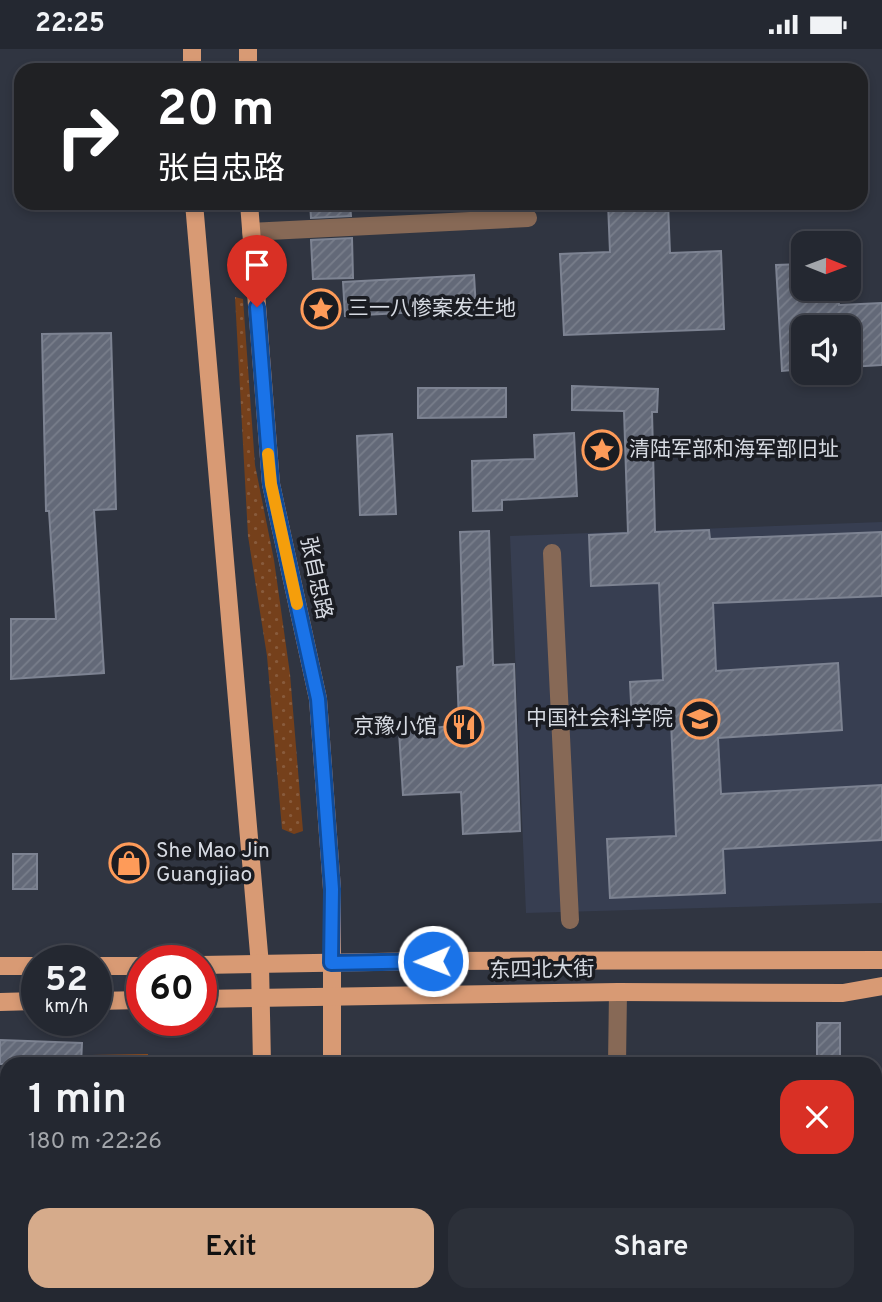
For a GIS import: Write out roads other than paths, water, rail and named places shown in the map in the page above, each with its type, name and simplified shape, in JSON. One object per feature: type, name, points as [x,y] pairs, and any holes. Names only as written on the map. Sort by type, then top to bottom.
[{"type":"main road","points":[[195,210],[260,965],[262,1057]]},
{"type":"main road","name":"张自忠路","points":[[249,210],[271,484],[318,699],[332,889],[332,1057]]},
{"type":"main road","name":"东四北大街","points":[[217,965],[882,960]]},
{"type":"main road","points":[[0,966],[21,966]]},
{"type":"main road","name":"东四北大街","points":[[217,999],[618,992],[843,993],[882,986]]},
{"type":"main road","points":[[0,1002],[21,1002]]},
{"type":"lane","points":[[251,232],[528,218]]},
{"type":"lane","points":[[552,553],[570,920]]},
{"type":"lane","points":[[617,1057],[618,992]]},
{"type":"place","name":"三一八惨案发生地","points":[[321,309]]},
{"type":"place","name":"清陆军部和海军部旧址","points":[[602,450]]},
{"type":"place","name":"中国社会科学院","points":[[700,719]]},
{"type":"place","name":"京豫小馆","points":[[464,727]]},
{"type":"place","name":"She Mao Jin Guangjiao","points":[[129,863]]}]
